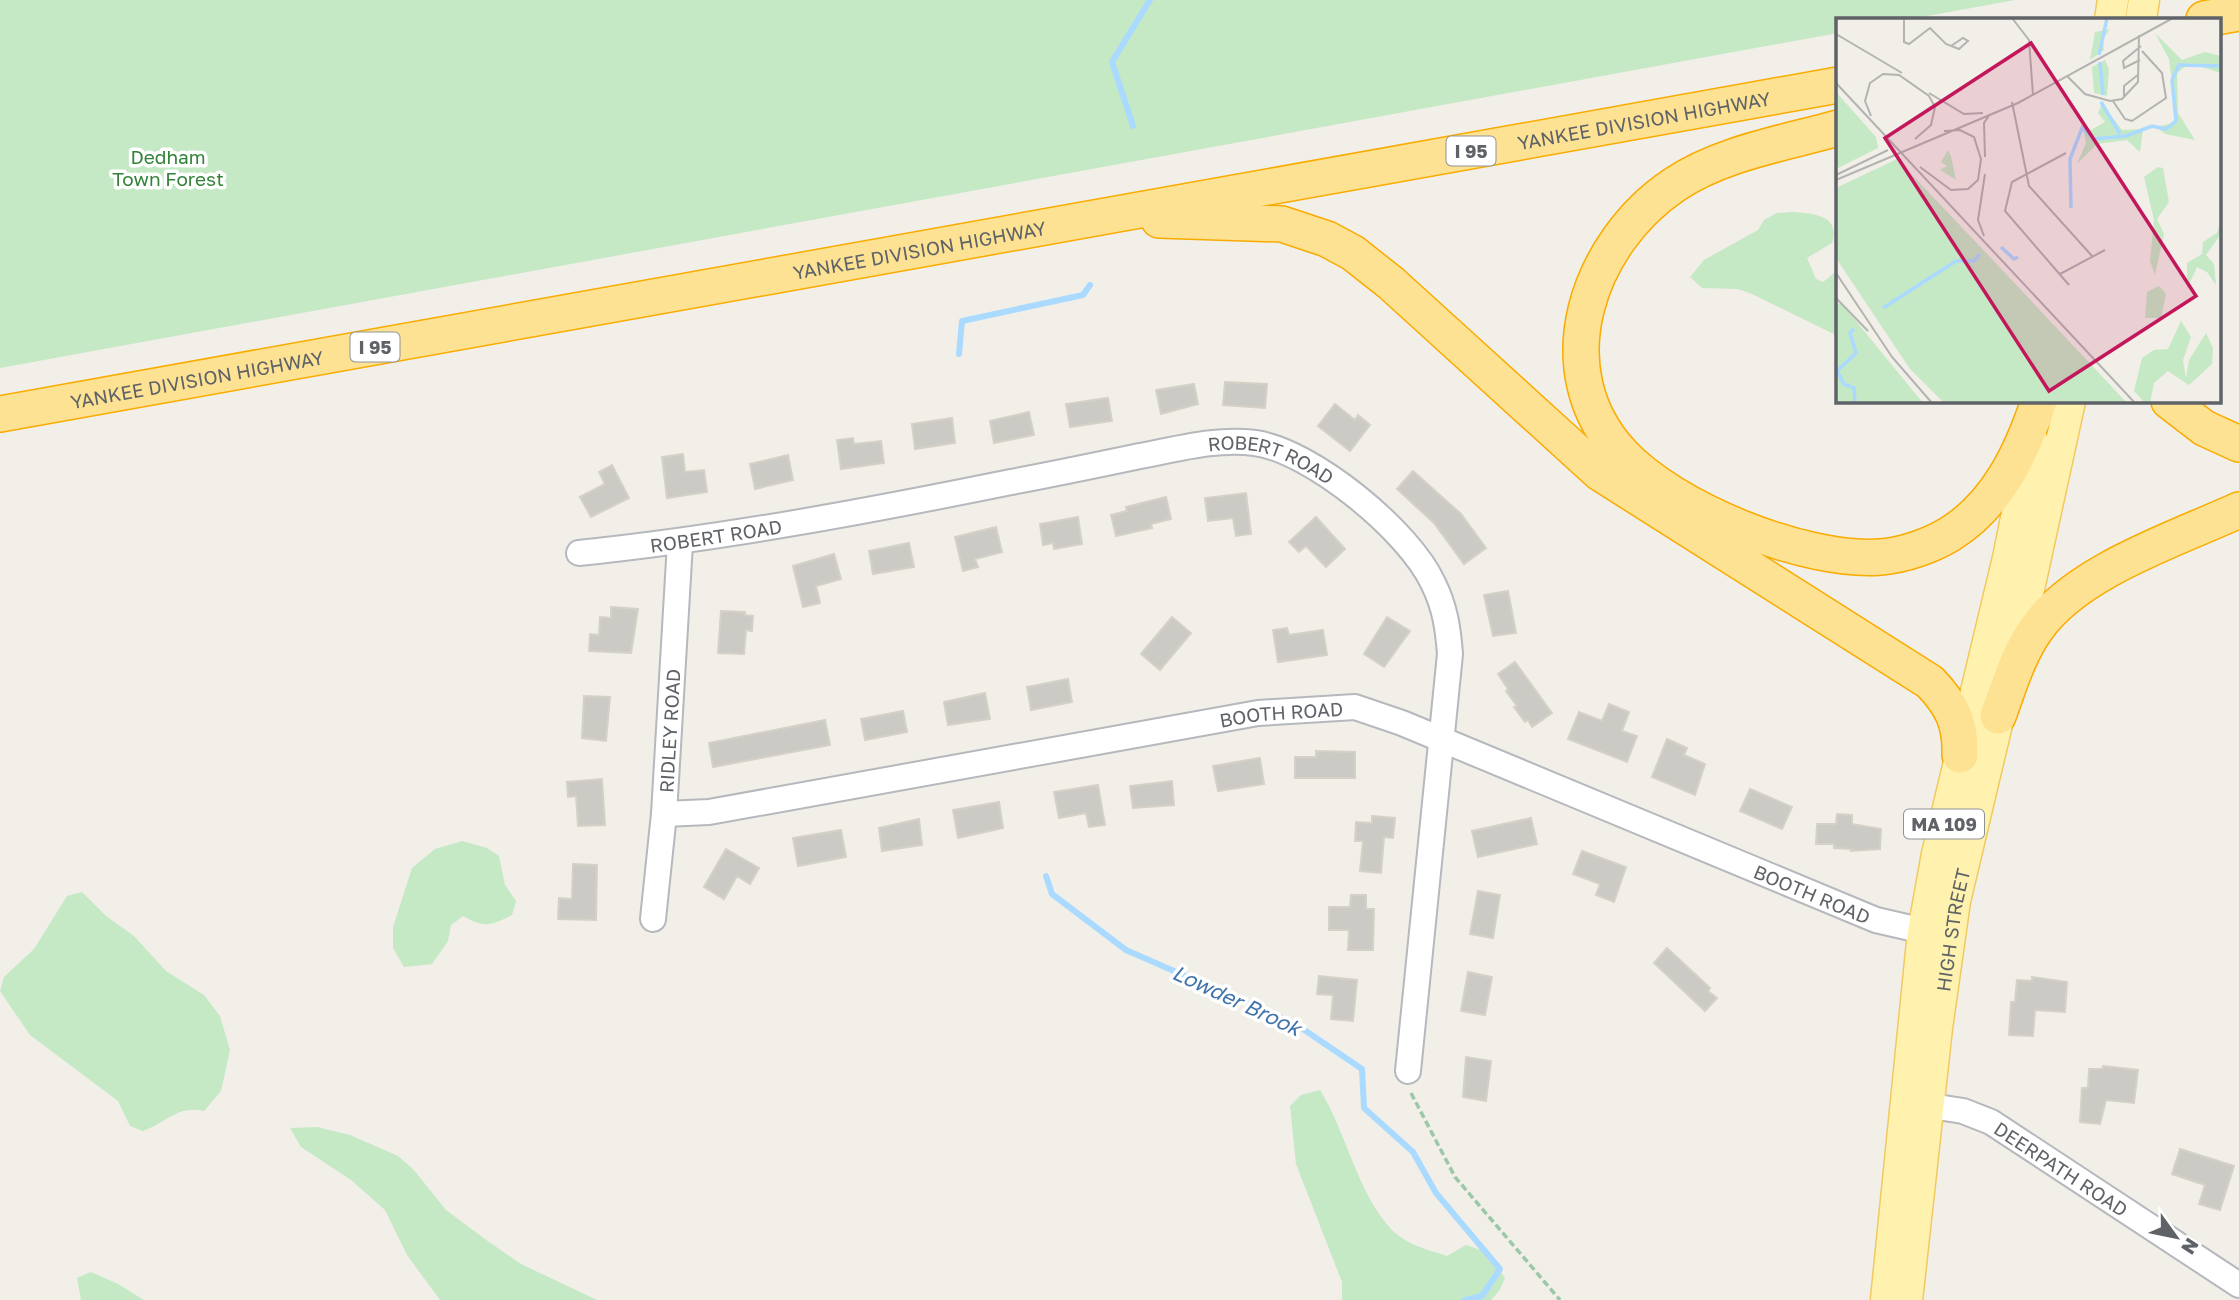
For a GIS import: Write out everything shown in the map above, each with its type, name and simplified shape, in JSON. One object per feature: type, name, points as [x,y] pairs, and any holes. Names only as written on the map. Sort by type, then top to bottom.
[{"type":"highway","points":[[2210,18],[2239,13]]},
{"type":"highway","name":"YANKEE DIVISION HIGHWAY","points":[[0,415],[1836,85]]},
{"type":"highway","points":[[1836,129],[1722,162],[1689,176],[1648,206],[1607,254],[1587,297],[1580,343],[1590,399],[1604,429],[1620,452],[1654,482],[1719,518],[1819,552],[1883,557],[1915,550],[1940,540],[1962,526],[1987,503],[2007,475],[2024,442],[2039,402]]},
{"type":"highway","points":[[1103,217],[1221,224],[1282,224],[1327,239],[1353,253],[1391,283],[1600,473],[1930,682],[1946,699],[1957,719],[1960,755]]},
{"type":"highway","points":[[2170,402],[2204,428],[2239,443]]},
{"type":"highway","points":[[1998,716],[2019,659],[2035,631],[2057,605],[2105,572],[2239,510]]},
{"type":"main road","points":[[2110,18],[2113,0]]},
{"type":"main road","points":[[2141,18],[2144,0]]},
{"type":"main road","name":"HIGH STREET","points":[[1907,1300],[1902,1254],[1936,934],[1960,755],[2008,558],[2039,402]]},
{"type":"main road","name":"HIGH STREET","points":[[1936,934],[1962,862],[2070,402]]},
{"type":"main road","name":"HIGH STREET","points":[[1886,1300],[1902,1254]]},
{"type":"street","name":"ROBERT ROAD","points":[[579,553],[680,543],[999,485],[1211,442],[1256,443],[1294,454],[1337,481],[1393,529],[1432,580],[1447,615],[1450,654],[1408,1071]]},
{"type":"street","name":"RIDLEY ROAD","points":[[653,919],[664,814],[680,543]]},
{"type":"street","name":"BOOTH ROAD","points":[[664,814],[709,812],[1258,713],[1317,707],[1355,707],[1876,920],[1936,934]]},
{"type":"street","name":"DEERPATH ROAD","points":[[1918,1104],[1963,1111],[1991,1122],[2239,1285]]},
{"type":"path","points":[[1408,1071],[1409,1089],[1455,1177],[1560,1300]]},
{"type":"green space","name":"Dedham Town Forest","points":[[0,0],[2015,0],[1916,18],[1836,18],[1836,33],[0,368]]},
{"type":"green space","points":[[1794,212],[1818,216],[1833,227],[1832,243],[1807,258],[1816,279],[1823,282],[1836,272],[1836,335],[1752,294],[1738,289],[1702,288],[1690,277],[1704,260],[1758,230],[1764,220],[1777,213]]},
{"type":"green space","points":[[462,841],[487,848],[499,856],[505,885],[516,901],[512,915],[488,924],[463,916],[451,925],[448,941],[432,964],[404,967],[393,948],[393,927],[412,868],[435,849]]},
{"type":"green space","points":[[82,892],[106,916],[134,936],[166,971],[204,995],[220,1016],[230,1050],[221,1091],[204,1111],[186,1110],[143,1131],[130,1126],[118,1101],[30,1035],[0,991],[4,977],[34,949],[67,896]]},
{"type":"green space","points":[[1320,1090],[1361,1182],[1381,1217],[1399,1236],[1447,1256],[1466,1245],[1487,1252],[1505,1278],[1491,1300],[1342,1300],[1342,1282],[1296,1164],[1290,1106],[1301,1095]]},
{"type":"green space","points":[[317,1127],[350,1135],[398,1156],[413,1169],[446,1210],[489,1242],[521,1264],[597,1300],[440,1300],[407,1255],[385,1210],[351,1180],[301,1147],[290,1128]]},
{"type":"green space","points":[[91,1272],[144,1300],[81,1300],[77,1278]]},
{"type":"building","points":[[1225,382],[1267,384],[1265,408],[1223,405]]},
{"type":"building","points":[[1194,384],[1198,404],[1161,414],[1156,390]]},
{"type":"building","points":[[1108,398],[1112,421],[1070,427],[1066,404]]},
{"type":"building","points":[[1335,404],[1355,420],[1358,415],[1370,425],[1350,451],[1318,426]]},
{"type":"building","points":[[1029,412],[1034,435],[994,443],[990,421]]},
{"type":"building","points":[[952,418],[955,443],[915,449],[912,424]]},
{"type":"building","points":[[853,438],[854,444],[881,441],[884,463],[841,469],[837,440]]},
{"type":"building","points":[[683,454],[685,472],[704,470],[707,492],[667,498],[662,457]]},
{"type":"building","points":[[788,455],[793,480],[755,489],[750,464]]},
{"type":"building","points":[[612,465],[629,498],[591,517],[580,497],[605,484],[599,472]]},
{"type":"building","points":[[1413,471],[1461,514],[1486,548],[1464,564],[1434,523],[1397,489]]},
{"type":"building","points":[[1246,493],[1251,534],[1236,536],[1233,518],[1208,521],[1205,498]]},
{"type":"building","points":[[1166,497],[1171,519],[1151,524],[1152,528],[1116,536],[1111,515],[1127,511],[1126,507]]},
{"type":"building","points":[[1078,517],[1082,544],[1054,549],[1053,543],[1043,545],[1040,524]]},
{"type":"building","points":[[1316,517],[1345,549],[1326,567],[1306,546],[1299,552],[1289,542]]},
{"type":"building","points":[[996,527],[1002,552],[975,559],[978,567],[963,571],[955,537]]},
{"type":"building","points":[[909,543],[914,567],[873,574],[869,551]]},
{"type":"building","points":[[834,554],[841,579],[816,586],[820,603],[803,607],[793,566]]},
{"type":"building","points":[[1508,591],[1516,633],[1493,636],[1484,595]]},
{"type":"building","points":[[611,607],[638,609],[631,653],[589,651],[590,634],[599,635],[600,617],[611,618]]},
{"type":"building","points":[[721,611],[745,612],[745,615],[753,616],[752,631],[746,630],[744,654],[718,653]]},
{"type":"building","points":[[1172,617],[1191,633],[1160,670],[1141,654]]},
{"type":"building","points":[[1387,617],[1410,631],[1384,667],[1364,654]]},
{"type":"building","points":[[1287,628],[1289,635],[1323,630],[1327,655],[1278,662],[1273,630]]},
{"type":"building","points":[[1515,662],[1552,713],[1532,727],[1514,707],[1517,706],[1498,674]]},
{"type":"building","points":[[1068,679],[1072,702],[1031,710],[1027,687]]},
{"type":"building","points":[[985,693],[990,719],[948,725],[944,702]]},
{"type":"building","points":[[584,696],[610,697],[606,741],[582,738]]},
{"type":"building","points":[[1609,704],[1629,712],[1622,731],[1637,736],[1627,762],[1568,739],[1579,712],[1602,721]]},
{"type":"building","points":[[903,711],[907,732],[865,740],[861,719]]},
{"type":"building","points":[[825,720],[830,745],[713,767],[709,743]]},
{"type":"building","points":[[1667,739],[1687,748],[1684,755],[1705,764],[1695,795],[1652,777]]},
{"type":"building","points":[[1316,751],[1355,752],[1355,778],[1295,778],[1295,757],[1316,757]]},
{"type":"building","points":[[1260,758],[1264,784],[1218,791],[1213,766]]},
{"type":"building","points":[[602,779],[605,825],[578,826],[576,796],[568,797],[567,782]]},
{"type":"building","points":[[1172,781],[1174,805],[1133,808],[1130,786]]},
{"type":"building","points":[[1098,785],[1105,825],[1089,827],[1086,813],[1059,818],[1054,792]]},
{"type":"building","points":[[1750,789],[1792,807],[1782,829],[1740,811]]},
{"type":"building","points":[[999,802],[1003,828],[958,838],[953,810]]},
{"type":"building","points":[[1837,814],[1852,815],[1852,824],[1881,829],[1880,849],[1851,851],[1852,849],[1834,848],[1834,844],[1816,844],[1817,824],[1836,824]]},
{"type":"building","points":[[1372,816],[1395,818],[1393,838],[1384,837],[1381,873],[1360,871],[1363,841],[1355,841],[1356,822],[1372,823]]},
{"type":"building","points":[[1531,818],[1537,844],[1478,857],[1472,831]]},
{"type":"building","points":[[919,819],[922,845],[882,851],[879,828]]},
{"type":"building","points":[[841,830],[846,857],[798,866],[793,838]]},
{"type":"building","points":[[726,849],[759,868],[750,884],[737,876],[724,899],[704,887]]},
{"type":"building","points":[[1582,851],[1626,867],[1614,902],[1596,895],[1600,884],[1573,874]]},
{"type":"building","points":[[573,864],[597,865],[596,920],[558,919],[559,898],[572,899]]},
{"type":"building","points":[[1478,891],[1500,895],[1493,938],[1470,934]]},
{"type":"building","points":[[1351,895],[1366,895],[1366,909],[1374,909],[1373,950],[1348,950],[1349,930],[1329,930],[1329,907],[1350,907]]},
{"type":"building","points":[[1667,948],[1710,988],[1708,991],[1717,998],[1705,1011],[1654,963]]},
{"type":"building","points":[[1468,972],[1492,977],[1485,1015],[1461,1011]]},
{"type":"building","points":[[1319,976],[1357,980],[1353,1021],[1331,1019],[1333,995],[1317,994]]},
{"type":"building","points":[[2032,977],[2067,982],[2065,1012],[2035,1010],[2033,1036],[2009,1035],[2011,1002],[2015,1002],[2017,980],[2032,981]]},
{"type":"building","points":[[1466,1057],[1491,1061],[1486,1101],[1463,1097]]},
{"type":"building","points":[[2103,1066],[2138,1070],[2134,1103],[2106,1100],[2100,1124],[2080,1122],[2082,1088],[2088,1088],[2089,1069],[2103,1069]]},
{"type":"building","points":[[2180,1149],[2234,1166],[2220,1210],[2199,1204],[2205,1185],[2172,1174]]},
{"type":"waterway","name":"Lowder Brook","points":[[1133,126],[1112,62],[1150,0]]},
{"type":"waterway","name":"Lowder Brook","points":[[959,354],[962,321],[1083,295],[1090,285]]},
{"type":"waterway","name":"Lowder Brook","points":[[1046,876],[1052,894],[1126,950],[1297,1025],[1362,1069],[1364,1108],[1413,1152],[1436,1193],[1500,1269],[1482,1296],[1465,1300]]}]
